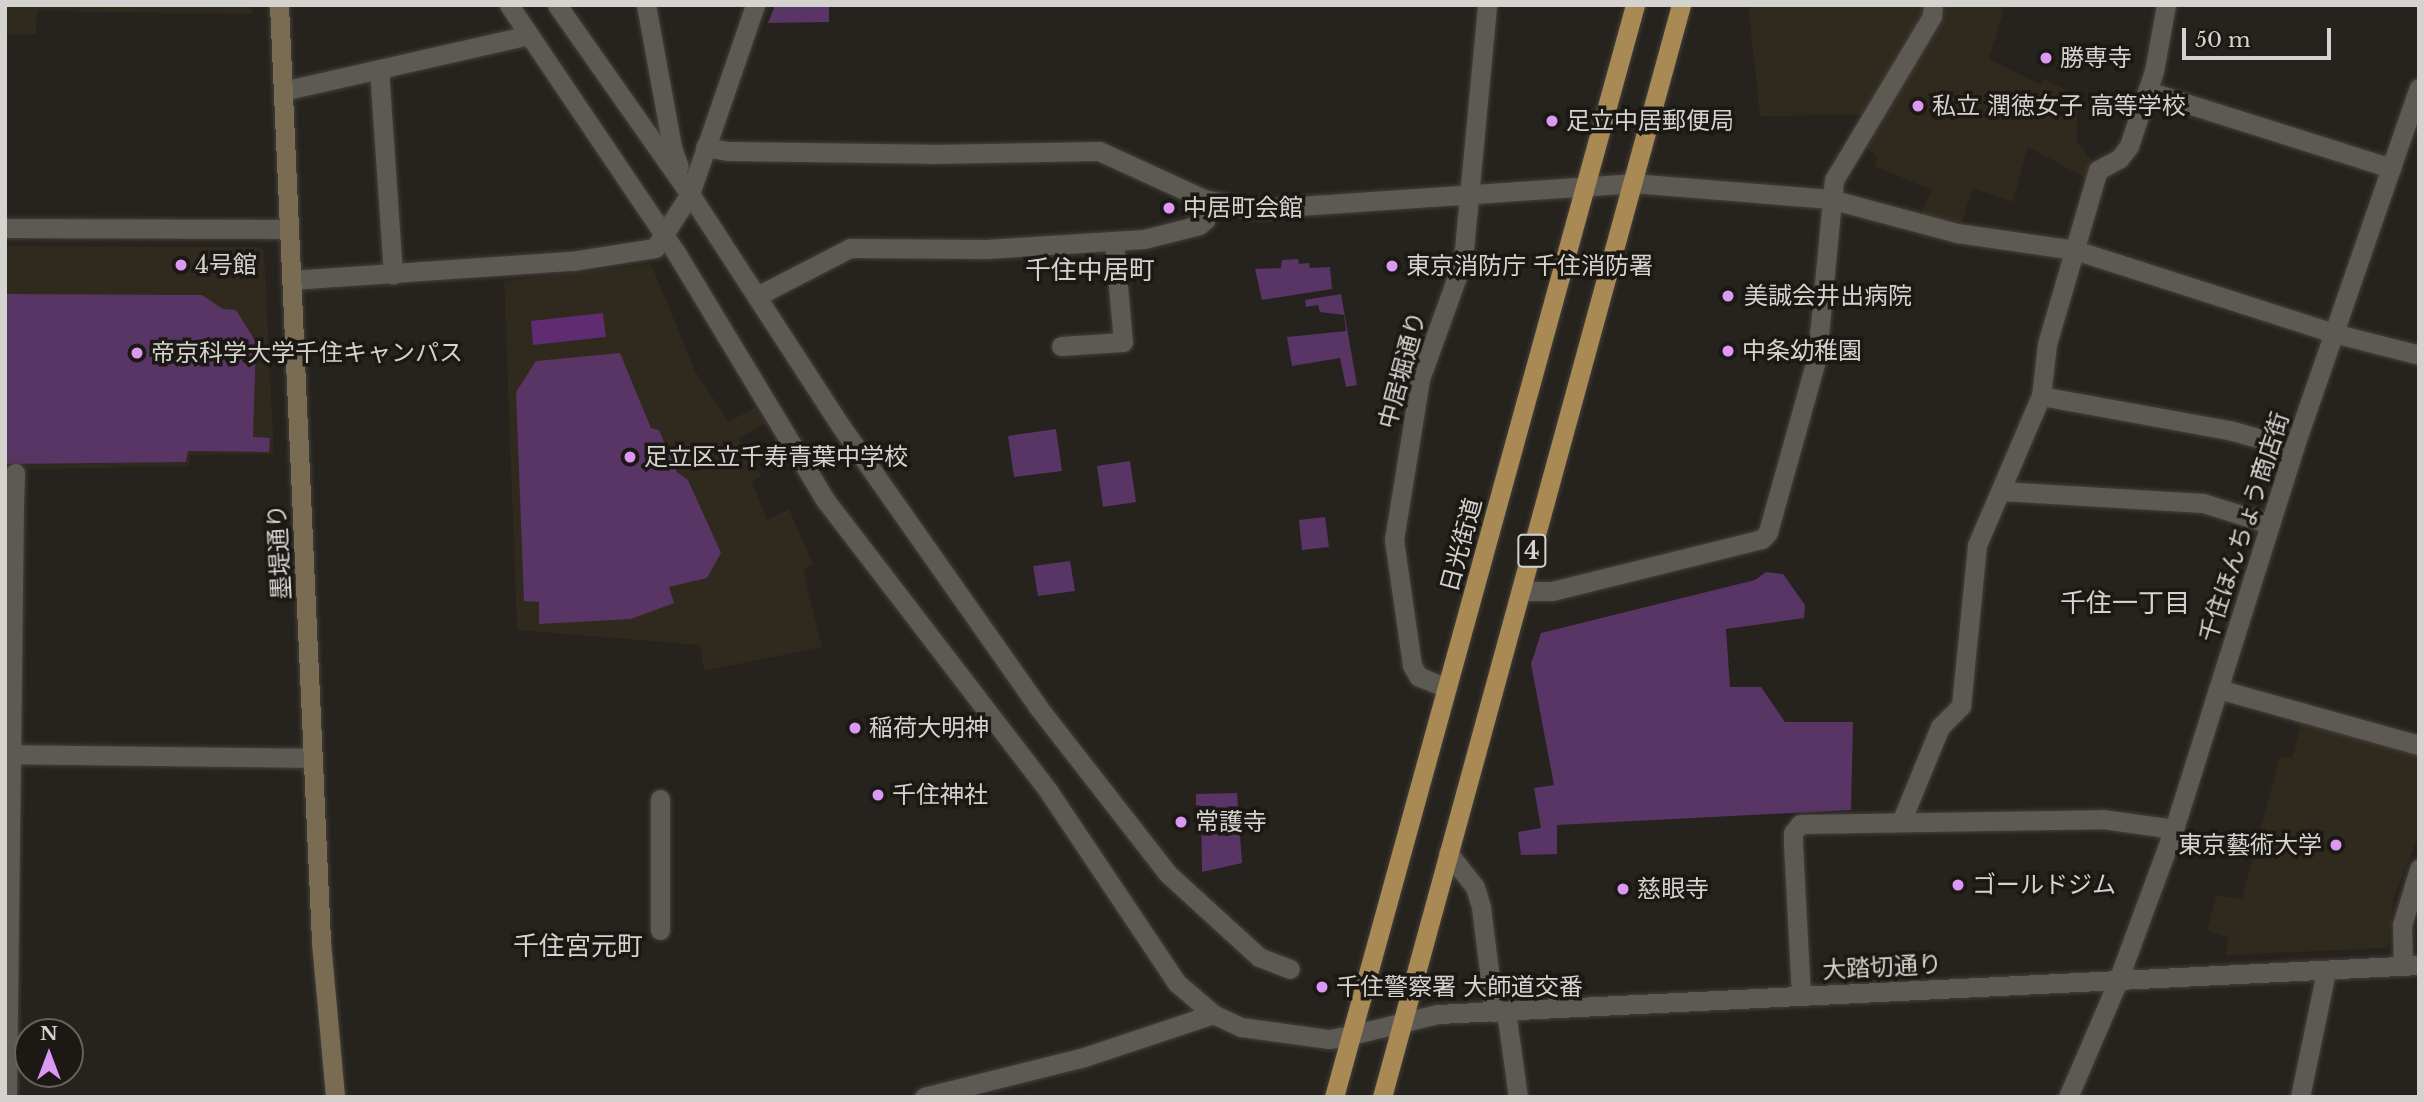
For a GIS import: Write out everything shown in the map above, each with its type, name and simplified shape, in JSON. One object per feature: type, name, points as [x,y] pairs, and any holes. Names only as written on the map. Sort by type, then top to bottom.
[{"type":"highway","name":"日光街道","points":[[1334,1097],[1635,5]]},
{"type":"highway","name":"4","points":[[1382,1097],[1681,5]]},
{"type":"main road","name":"墨堤通り","points":[[279,5],[313,758],[335,1097]]},
{"type":"street","name":"大踏切通り","points":[[509,5],[665,237],[826,501],[1049,792],[1177,983],[1213,1014],[1241,1027],[1329,1039],[1403,1020],[1500,1011],[2117,983],[2411,966]]},
{"type":"street","points":[[556,5],[690,194],[840,425],[1038,707],[1167,873],[1259,957],[1290,969]]},
{"type":"street","points":[[646,5],[671,147],[690,194]]},
{"type":"street","points":[[291,280],[393,275],[640,253],[665,237],[690,194],[755,5]]},
{"type":"street","name":"中居堀通り","points":[[1447,688],[1418,676],[1412,665],[1394,540],[1418,388],[1432,336],[1463,260],[1487,5]]},
{"type":"street","points":[[1521,592],[1552,591],[1762,540],[1817,356],[1830,199],[1834,180],[1932,16],[1933,5]]},
{"type":"street","points":[[1901,822],[1940,727],[1961,706],[1978,545],[2041,396],[2046,347],[2098,170],[2119,159],[2129,146],[2147,91],[2166,5]]},
{"type":"street","points":[[283,91],[529,35]]},
{"type":"street","points":[[379,69],[393,275]]},
{"type":"street","name":"千住ほんちょう商店街","points":[[2068,1097],[2117,983],[2174,829],[2294,448],[2419,88]]},
{"type":"street","points":[[2147,91],[2391,168]]},
{"type":"street","points":[[705,147],[728,151],[931,154],[1099,150],[1204,200],[1255,209],[1586,184],[1633,183],[1830,199],[1957,233],[2075,250],[2333,333],[2419,355]]},
{"type":"street","points":[[757,296],[814,263],[866,244],[986,250],[1114,241],[1199,225],[1205,220],[1204,200]]},
{"type":"street","points":[[5,228],[289,229]]},
{"type":"street","points":[[1061,346],[1123,342],[1114,241]]},
{"type":"street","points":[[2041,396],[2229,430],[2294,448]]},
{"type":"street","points":[[6,1097],[10,505],[15,473]]},
{"type":"street","points":[[2001,491],[2203,503],[2270,524]]},
{"type":"street","points":[[2218,690],[2419,745]]},
{"type":"street","points":[[8,754],[313,758]]},
{"type":"street","points":[[660,799],[660,930]]},
{"type":"street","points":[[1801,996],[1793,833],[1800,824],[2102,819],[2174,829]]},
{"type":"street","points":[[1448,852],[1475,887],[1481,907],[1518,1097]]},
{"type":"street","points":[[2411,966],[2402,925],[2419,869]]},
{"type":"street","points":[[2300,1097],[2326,971]]},
{"type":"street","points":[[924,1097],[1081,1058],[1213,1014]]},
{"type":"shaded area","points":[[5,5],[251,5],[252,14],[37,11],[36,34],[5,35]]},
{"type":"shaded area","points":[[775,5],[829,5],[829,22],[768,23]]},
{"type":"shaded area","name":"私立 潤徳女子 高等学校","points":[[1748,5],[2005,5],[1989,59],[2041,85],[2045,79],[2077,96],[2077,142],[2094,163],[2088,179],[2028,147],[2013,202],[1972,188],[1962,223],[1921,215],[1931,190],[1875,166],[1878,157],[1862,146],[1876,123],[1861,115],[1760,116]]},
{"type":"shaded area","name":"帝京科学大学千住キャンパス","points":[[5,246],[259,247],[264,251],[274,454],[191,455],[189,466],[5,470]]},
{"type":"shaded area","points":[[1298,259],[1299,264],[1309,263],[1310,268],[1330,267],[1332,289],[1262,300],[1255,269],[1281,268],[1282,260]]},
{"type":"shaded area","name":"足立区立千寿青葉中学校","points":[[651,264],[695,371],[729,422],[755,407],[766,423],[738,439],[761,476],[752,482],[767,520],[789,509],[813,565],[803,569],[822,647],[704,671],[700,645],[517,630],[504,281]]},
{"type":"shaded area","name":"帝京科学大学千住キャンパス","points":[[5,294],[202,295],[223,309],[236,310],[256,342],[253,437],[270,438],[269,452],[188,451],[186,462],[5,464]]},
{"type":"shaded area","points":[[1341,294],[1357,385],[1346,387],[1340,358],[1292,366],[1287,337],[1346,331],[1344,315],[1320,312],[1318,305],[1306,307],[1305,300]]},
{"type":"shaded area","points":[[603,313],[606,337],[533,345],[531,321]]},
{"type":"shaded area","points":[[620,353],[651,428],[659,430],[677,472],[688,480],[721,553],[707,578],[669,587],[674,603],[631,619],[539,624],[539,602],[524,601],[516,392],[536,361]]},
{"type":"shaded area","points":[[1056,429],[1062,471],[1014,477],[1008,436]]},
{"type":"shaded area","points":[[1130,461],[1136,502],[1103,507],[1097,466]]},
{"type":"shaded area","points":[[1325,517],[1329,547],[1302,550],[1299,520]]},
{"type":"shaded area","points":[[1070,561],[1075,591],[1038,596],[1033,566]]},
{"type":"shaded area","points":[[1766,572],[1783,574],[1805,605],[1804,618],[1726,629],[1730,687],[1761,687],[1785,722],[1853,722],[1851,810],[1557,825],[1557,854],[1521,855],[1518,832],[1541,828],[1534,788],[1554,785],[1531,664],[1541,633],[1755,580]]},
{"type":"shaded area","name":"東京藝術大学","points":[[2302,719],[2419,751],[2419,835],[2393,900],[2388,948],[2226,955],[2228,937],[2207,931],[2216,895],[2242,899],[2280,756],[2292,758]]},
{"type":"shaded area","points":[[1237,793],[1242,863],[1202,872],[1201,806],[1196,805],[1196,794]]},
{"type":"place","name":"勝専寺","points":[[2046,58]]},
{"type":"place","name":"私立 潤徳女子 高等学校","points":[[1918,106]]},
{"type":"place","name":"足立中居郵便局","points":[[1552,121]]},
{"type":"place","name":"中居町会館","points":[[1169,208]]},
{"type":"place","name":"4号館","points":[[181,265]]},
{"type":"place","name":"東京消防庁 千住消防署","points":[[1392,266]]},
{"type":"place","name":"美誠会井出病院","points":[[1728,296]]},
{"type":"place","name":"中条幼稚園","points":[[1728,351]]},
{"type":"place","name":"帝京科学大学千住キャンパス","points":[[137,353]]},
{"type":"place","name":"足立区立千寿青葉中学校","points":[[630,457]]},
{"type":"place","name":"稲荷大明神","points":[[855,728]]},
{"type":"place","name":"千住神社","points":[[878,795]]},
{"type":"place","name":"常護寺","points":[[1181,822]]},
{"type":"place","name":"東京藝術大学","points":[[2336,845]]},
{"type":"place","name":"ゴールドジム","points":[[1958,885]]},
{"type":"place","name":"慈眼寺","points":[[1623,889]]},
{"type":"place","name":"千住警察署 大師道交番","points":[[1322,987]]},
{"type":"district","name":"千住中居町","points":[[1090,271]]},
{"type":"district","name":"千住一丁目","points":[[2125,604]]},
{"type":"district","name":"千住宮元町","points":[[578,947]]}]
